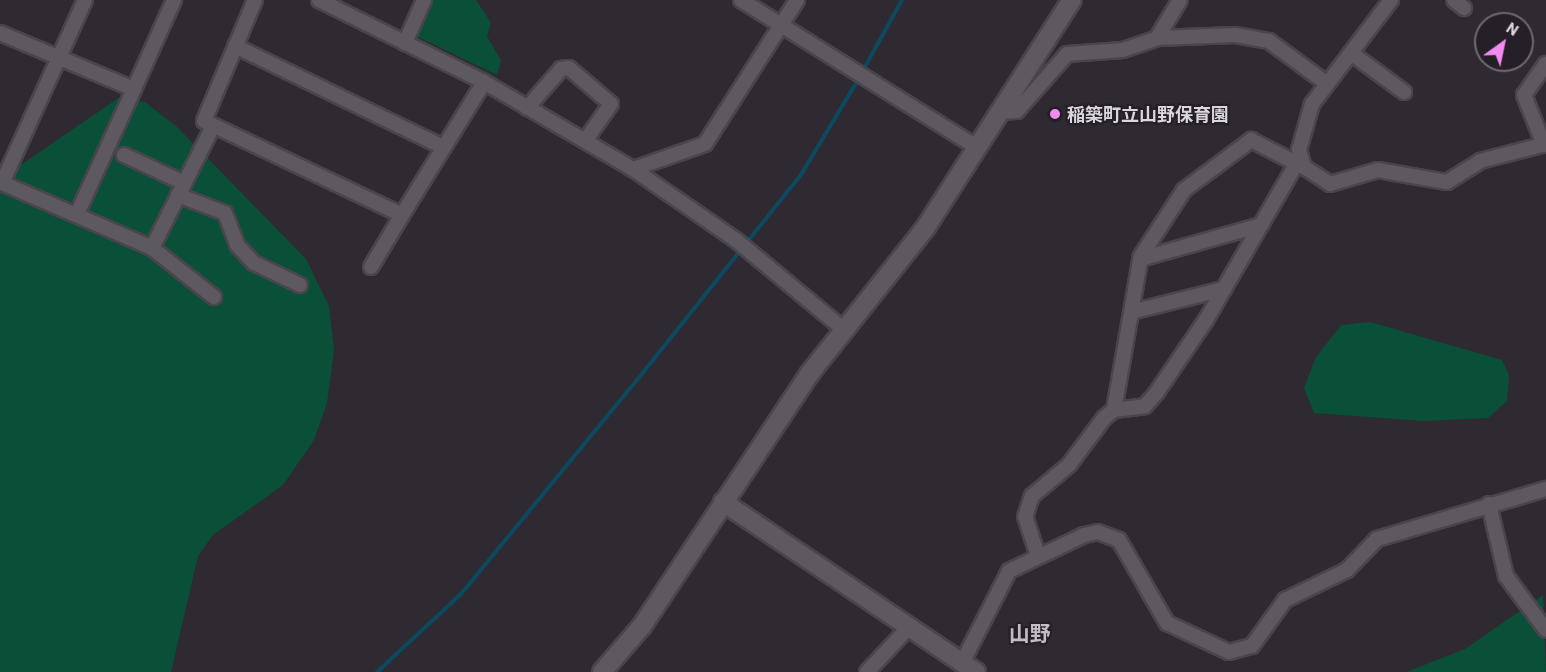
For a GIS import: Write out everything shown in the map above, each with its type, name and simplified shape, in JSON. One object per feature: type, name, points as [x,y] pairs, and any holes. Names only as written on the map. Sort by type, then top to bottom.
[{"type":"street","points":[[85,0],[1,183],[152,248],[214,297]]},
{"type":"street","points":[[77,214],[174,0]]},
{"type":"street","points":[[255,0],[204,121],[402,215]]},
{"type":"street","points":[[319,0],[484,82],[633,169],[736,240],[842,328]]},
{"type":"street","points":[[405,43],[424,0]]},
{"type":"street","points":[[741,0],[976,147]]},
{"type":"street","points":[[633,169],[705,144],[797,0]]},
{"type":"street","points":[[602,672],[642,626],[723,502],[842,328],[926,227],[1072,0]]},
{"type":"street","points":[[1157,38],[1180,0]]},
{"type":"street","points":[[1114,410],[1145,406],[1224,289],[1298,160],[1312,104],[1391,0]]},
{"type":"street","points":[[0,33],[134,89]]},
{"type":"street","points":[[999,112],[1017,111],[1067,54],[1123,50],[1157,38],[1235,36],[1269,41],[1326,83]]},
{"type":"street","points":[[235,46],[442,147]]},
{"type":"street","points":[[1351,53],[1404,92]]},
{"type":"street","points":[[1037,554],[1025,506],[1069,465],[1114,410],[1135,311],[1133,285],[1140,259],[1184,190],[1251,140],[1298,160],[1304,167],[1330,184],[1378,170],[1447,182],[1480,161],[1545,144],[1524,95],[1546,64]]},
{"type":"street","points":[[527,108],[561,69],[569,68],[611,104],[585,141]]},
{"type":"street","points":[[371,267],[442,147],[484,82]]},
{"type":"street","points":[[152,248],[213,126]]},
{"type":"street","points":[[124,155],[225,213],[237,245],[254,263],[300,285]]},
{"type":"street","points":[[1140,259],[1261,225]]},
{"type":"street","points":[[1135,311],[1224,289]]},
{"type":"street","points":[[723,502],[970,667],[997,587],[1019,563],[1084,535],[1110,535],[1127,547],[1167,622],[1229,652],[1252,646],[1285,600],[1347,570],[1377,539],[1546,489]]},
{"type":"street","points":[[1489,504],[1506,576],[1546,630]]},
{"type":"street","points":[[867,672],[910,626]]},
{"type":"green space","points":[[431,0],[476,0],[491,23],[487,36],[501,61],[497,75],[414,35]]},
{"type":"green space","points":[[120,97],[145,102],[177,127],[306,259],[329,306],[334,350],[327,403],[314,440],[283,485],[213,535],[198,556],[171,672],[0,672],[0,179]]},
{"type":"green space","points":[[1370,322],[1502,360],[1509,375],[1507,401],[1488,418],[1423,421],[1314,413],[1304,388],[1316,357],[1341,325]]},
{"type":"green space","points":[[1543,595],[1546,672],[1406,672],[1465,649]]},
{"type":"waterway","points":[[862,72],[902,0]]},
{"type":"waterway","points":[[377,672],[461,594],[637,380],[802,173],[859,78]]},
{"type":"place","name":"稲築町立山野保育園","points":[[1055,114]]},
{"type":"district","name":"山野","points":[[1030,633]]}]
